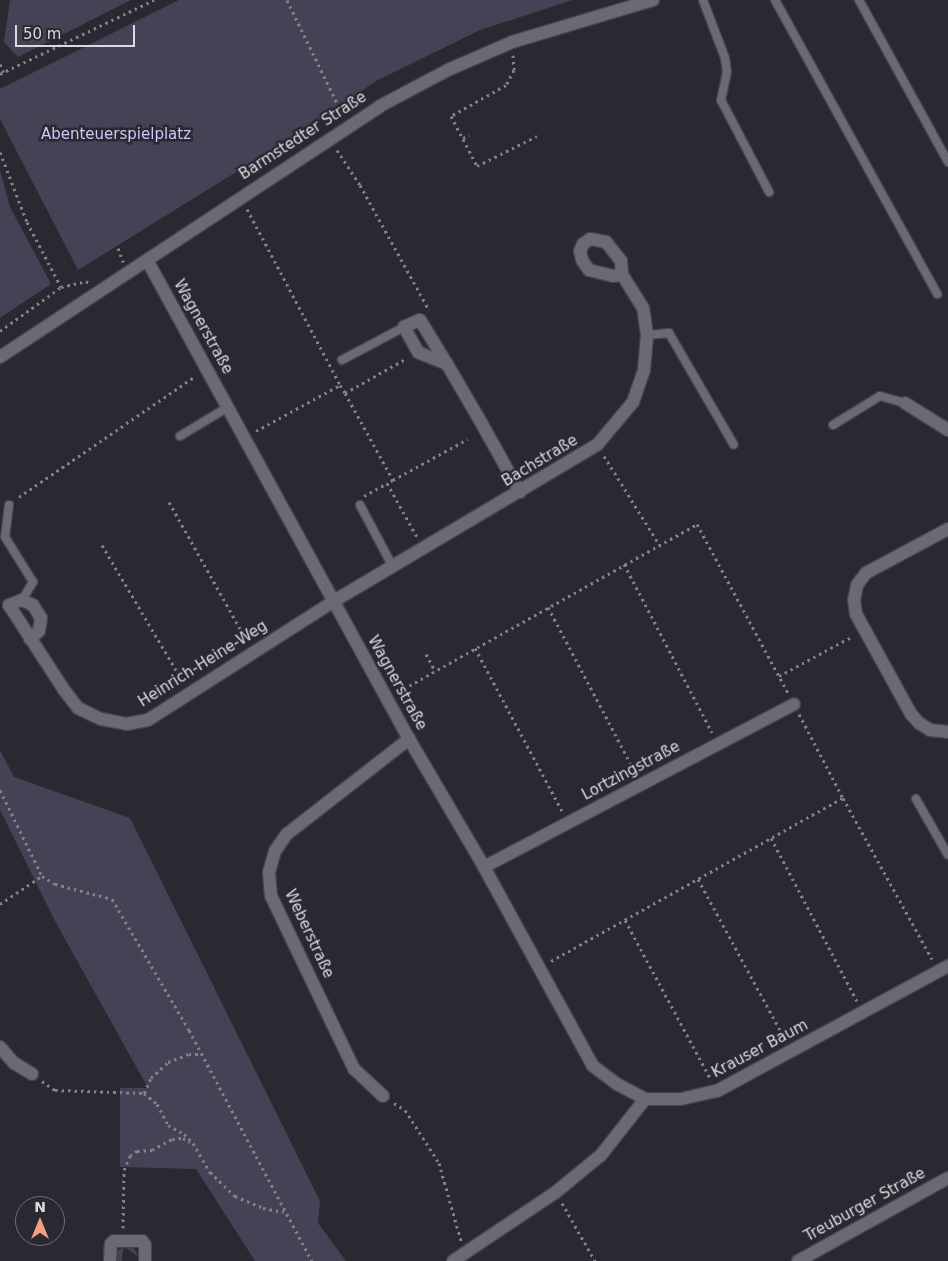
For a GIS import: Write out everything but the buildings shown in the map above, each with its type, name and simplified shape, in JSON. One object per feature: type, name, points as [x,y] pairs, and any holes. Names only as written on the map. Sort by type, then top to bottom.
[{"type":"street","name":"Barmstedter Straße","points":[[0,357],[352,123],[450,69],[512,42],[653,0]]},
{"type":"street","name":"Wagnerstraße","points":[[147,260],[409,739],[484,867],[593,1066],[617,1084],[645,1099]]},
{"type":"street","name":"Bachstraße","points":[[334,601],[597,445],[633,402],[644,370],[647,335],[643,308],[622,275]]},
{"type":"street","points":[[447,364],[418,352],[404,327],[420,320],[447,364],[520,492]]},
{"type":"street","points":[[905,403],[948,430]]},
{"type":"street","points":[[948,529],[866,573],[857,584],[854,600],[856,614],[911,714],[919,723],[930,730],[948,732]]},
{"type":"street","points":[[22,600],[33,606],[41,618],[39,631],[30,638]]},
{"type":"street","name":"Heinrich-Heine-Weg","points":[[22,600],[9,606],[64,690],[78,708],[101,719],[126,724],[148,720],[334,601]]},
{"type":"street","name":"Lortzingstraße","points":[[484,867],[794,704]]},
{"type":"street","name":"Weberstraße","points":[[383,1096],[354,1069],[271,896],[269,872],[275,851],[287,834],[409,739]]},
{"type":"street","name":"Krauser Baum","points":[[645,1099],[681,1099],[717,1091],[943,968]]},
{"type":"street","points":[[0,1047],[14,1063],[32,1074]]},
{"type":"street","points":[[453,1261],[556,1192],[601,1155],[645,1099]]},
{"type":"street","name":"Treuburger Straße","points":[[798,1261],[948,1178]]},
{"type":"street","points":[[110,1261],[111,1244],[114,1241],[142,1241],[145,1245],[145,1261]]},
{"type":"lane","points":[[704,0],[725,58],[727,72],[721,100],[769,192]]},
{"type":"lane","points":[[775,0],[937,294]]},
{"type":"lane","points":[[859,0],[948,162]]},
{"type":"lane","points":[[342,360],[404,327]]},
{"type":"lane","points":[[647,335],[669,333],[734,446]]},
{"type":"lane","points":[[833,424],[880,396],[905,403]]},
{"type":"lane","points":[[180,436],[228,407]]},
{"type":"lane","points":[[8,504],[5,537],[33,582],[22,600]]},
{"type":"lane","points":[[360,505],[393,566]]},
{"type":"lane","points":[[916,799],[948,855]]},
{"type":"path","points":[[0,64],[2,74],[154,0]]},
{"type":"path","points":[[287,0],[339,107],[352,123]]},
{"type":"path","points":[[512,42],[514,70],[506,85],[451,116],[477,166],[537,136]]},
{"type":"path","points":[[463,138],[469,135]]},
{"type":"path","points":[[329,138],[360,185],[430,309],[420,320]]},
{"type":"path","points":[[0,152],[27,222],[61,287]]},
{"type":"path","points":[[240,196],[340,385],[393,480]]},
{"type":"path","points":[[118,248],[120,255]]},
{"type":"path","points":[[0,330],[61,287],[86,281],[99,292]]},
{"type":"path","points":[[345,393],[418,352]]},
{"type":"path","points":[[19,497],[207,368]]},
{"type":"path","points":[[245,437],[340,385]]},
{"type":"path","points":[[360,505],[358,500],[468,439]]},
{"type":"path","points":[[597,445],[659,544]]},
{"type":"path","points":[[387,483],[424,549]]},
{"type":"path","points":[[169,502],[254,652]]},
{"type":"path","points":[[387,698],[697,524],[843,798],[943,968]]},
{"type":"path","points":[[102,544],[189,694]]},
{"type":"path","points":[[624,564],[718,744]]},
{"type":"path","points":[[548,607],[642,784]]},
{"type":"path","points":[[779,676],[864,630]]},
{"type":"path","points":[[476,648],[568,823]]},
{"type":"path","points":[[426,654],[435,671]]},
{"type":"path","points":[[0,790],[42,876],[55,884],[112,899],[202,1054],[284,1212],[312,1261]]},
{"type":"path","points":[[539,968],[843,798]]},
{"type":"path","points":[[770,838],[863,1012]]},
{"type":"path","points":[[0,904],[42,876]]},
{"type":"path","points":[[698,879],[792,1051]]},
{"type":"path","points":[[625,920],[717,1091]]},
{"type":"path","points":[[144,1093],[151,1078],[168,1062],[189,1054],[202,1054]]},
{"type":"path","points":[[32,1074],[55,1090],[144,1093],[157,1104],[168,1125],[184,1134],[193,1143],[210,1172],[235,1196],[263,1208],[284,1212]]},
{"type":"path","points":[[383,1096],[405,1110],[439,1163],[464,1253]]},
{"type":"path","points":[[122,1241],[124,1170],[130,1156],[137,1151],[152,1150],[172,1139],[183,1138],[193,1143]]},
{"type":"path","points":[[556,1192],[595,1261]]},
{"type":"green space","points":[[10,0],[131,0],[18,57],[4,42]]},
{"type":"green space","name":"Abenteuerspielplatz","points":[[179,0],[573,0],[480,30],[376,81],[309,127],[78,270],[0,119],[0,89]]},
{"type":"green space","points":[[0,170],[10,207],[51,284],[0,318]]},
{"type":"green space","points":[[0,750],[14,777],[130,818],[320,1201],[318,1223],[346,1261],[255,1261],[196,1169],[120,1167],[120,1088],[148,1088],[55,921],[0,810]]},
{"type":"green space","points":[[126,1246],[133,1247],[139,1257],[126,1248],[123,1249],[122,1261],[116,1261],[118,1250]]}]
